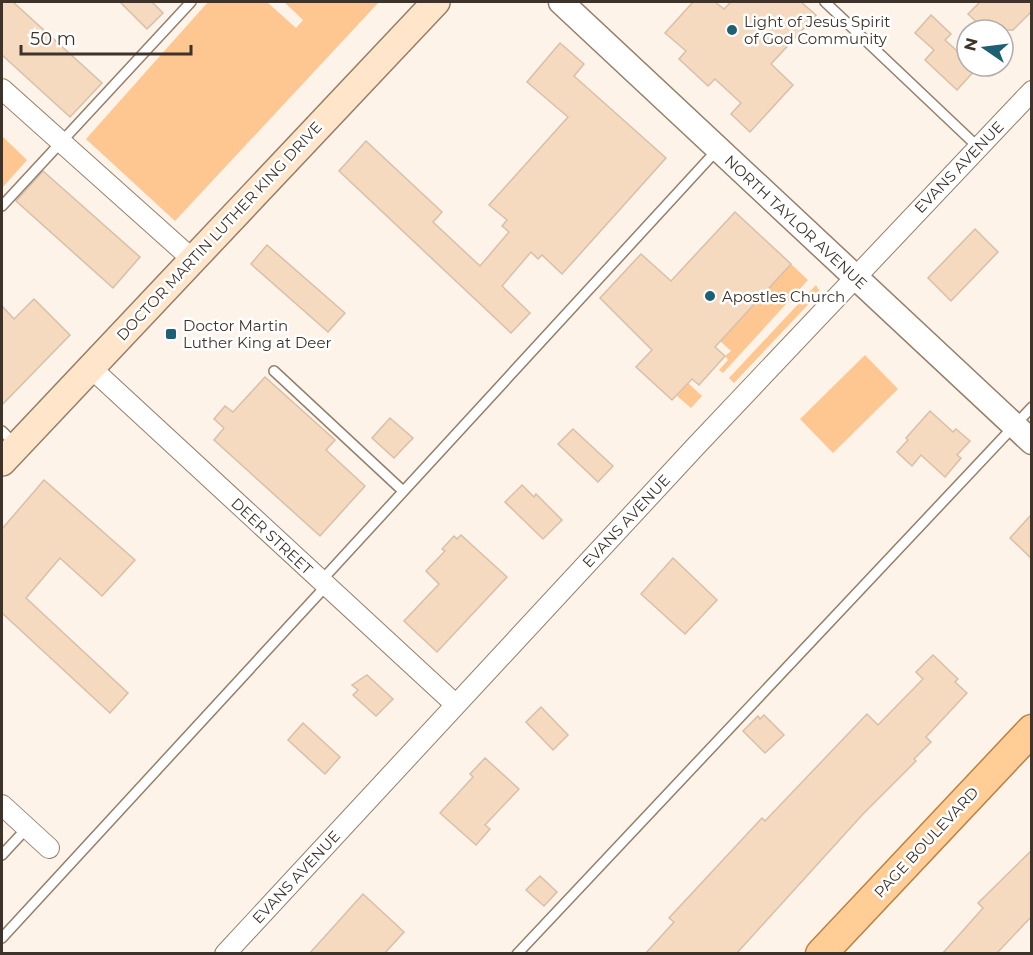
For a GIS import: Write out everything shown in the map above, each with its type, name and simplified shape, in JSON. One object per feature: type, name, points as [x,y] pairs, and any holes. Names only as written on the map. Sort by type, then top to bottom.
[{"type":"main road","name":"DOCTOR MARTIN LUTHER KING DRIVE","points":[[7,446],[90,368],[436,2]]},
{"type":"main road","name":"PAGE BOULEVARD","points":[[821,954],[1032,730]]},
{"type":"street","name":"NORTH TAYLOR AVENUE","points":[[561,2],[1032,442]]},
{"type":"street","points":[[2,89],[192,259]]},
{"type":"street","name":"EVANS AVENUE","points":[[225,954],[454,704],[855,276],[1032,91]]},
{"type":"street","name":"DEER STREET","points":[[90,368],[454,704]]},
{"type":"street","points":[[2,805],[49,848]]},
{"type":"lane","points":[[2,206],[191,2]]},
{"type":"lane","points":[[826,2],[978,147]]},
{"type":"lane","points":[[2,938],[323,584],[403,491],[718,149]]},
{"type":"lane","points":[[274,371],[403,491]]},
{"type":"lane","points":[[517,954],[1032,407]]},
{"type":"lane","points":[[2,855],[27,828]]},
{"type":"shaded area","points":[[208,2],[267,2],[296,28],[303,20],[284,2],[379,2],[175,221],[86,139]]},
{"type":"shaded area","points":[[2,136],[27,160],[2,188]]},
{"type":"shaded area","points":[[791,264],[808,280],[723,373],[719,370],[728,360],[725,356],[731,351],[720,341]]},
{"type":"shaded area","points":[[816,285],[820,292],[734,383],[729,378]]},
{"type":"shaded area","points":[[865,355],[898,389],[833,453],[800,419]]},
{"type":"shaded area","points":[[688,383],[702,396],[691,408],[677,396]]},
{"type":"building","points":[[2,2],[13,2],[102,83],[70,117],[2,55]]},
{"type":"building","points":[[120,2],[152,2],[163,13],[147,29]]},
{"type":"building","points":[[693,2],[715,2],[724,9],[731,2],[801,2],[816,15],[771,64],[793,85],[750,132],[731,114],[741,103],[715,79],[708,86],[679,59],[686,51],[665,33]]},
{"type":"building","points":[[980,2],[1032,2],[1032,11],[1015,28],[1015,18],[972,18],[968,14]]},
{"type":"building","points":[[931,15],[951,34],[945,40],[955,49],[955,78],[968,78],[957,90],[925,60],[934,50],[915,33]]},
{"type":"building","points":[[560,43],[584,64],[574,76],[666,158],[562,274],[542,255],[538,259],[531,252],[502,286],[530,313],[511,333],[339,171],[366,141],[442,212],[433,222],[480,266],[509,232],[502,226],[507,220],[489,205],[568,117],[527,82]]},
{"type":"building","points":[[43,171],[140,257],[113,288],[16,201]]},
{"type":"building","name":"Apostles Church","points":[[735,212],[791,264],[715,347],[725,356],[699,385],[692,379],[672,400],[636,367],[652,350],[600,298],[641,254],[671,281]]},
{"type":"building","points":[[975,229],[998,252],[951,301],[928,278]]},
{"type":"building","points":[[267,245],[345,313],[328,332],[251,264]]},
{"type":"building","points":[[34,299],[70,335],[2,405],[2,306],[14,319]]},
{"type":"building","points":[[265,377],[335,440],[326,450],[365,486],[320,536],[214,440],[224,428],[214,419],[225,406],[233,412]]},
{"type":"building","points":[[930,411],[953,432],[956,429],[970,441],[957,455],[961,458],[945,477],[921,455],[912,466],[897,452]]},
{"type":"building","points":[[390,418],[413,438],[394,458],[372,438]]},
{"type":"building","points":[[573,429],[613,466],[598,482],[558,444]]},
{"type":"building","points":[[44,480],[135,560],[102,596],[60,558],[26,598],[128,693],[110,713],[2,613],[2,529]]},
{"type":"building","points":[[522,485],[534,497],[536,494],[562,520],[543,539],[505,502]]},
{"type":"building","points":[[1032,514],[1032,559],[1010,538]]},
{"type":"building","points":[[461,535],[507,577],[437,652],[404,621],[439,584],[426,571],[445,551],[442,549],[454,536],[457,539]]},
{"type":"building","points":[[673,558],[717,600],[685,634],[641,594]]},
{"type":"building","points":[[933,655],[958,679],[955,682],[967,693],[926,737],[931,742],[914,759],[916,761],[863,814],[736,954],[645,954],[674,922],[669,918],[762,818],[765,821],[867,714],[878,725],[923,679],[916,672]]},
{"type":"building","points":[[367,675],[393,699],[376,716],[353,695],[358,690],[352,685]]},
{"type":"building","points":[[541,707],[568,735],[553,750],[526,722]]},
{"type":"building","points":[[764,715],[784,735],[765,753],[743,731],[758,716],[760,719]]},
{"type":"building","points":[[303,723],[340,757],[325,774],[288,740]]},
{"type":"building","points":[[485,758],[519,789],[485,825],[490,829],[476,845],[440,813],[473,777],[470,774]]},
{"type":"building","points":[[1032,850],[1032,916],[996,954],[942,954],[983,908],[978,903]]},
{"type":"building","points":[[540,876],[557,892],[544,906],[526,890]]},
{"type":"building","points":[[363,894],[404,932],[384,954],[309,954]]},
{"type":"place","name":"Light of Jesus Spirit of God Community","points":[[732,30]]},
{"type":"place","name":"Apostles Church","points":[[710,296]]},
{"type":"place","name":"Doctor Martin Luther King at Deer","points":[[171,334]]}]
